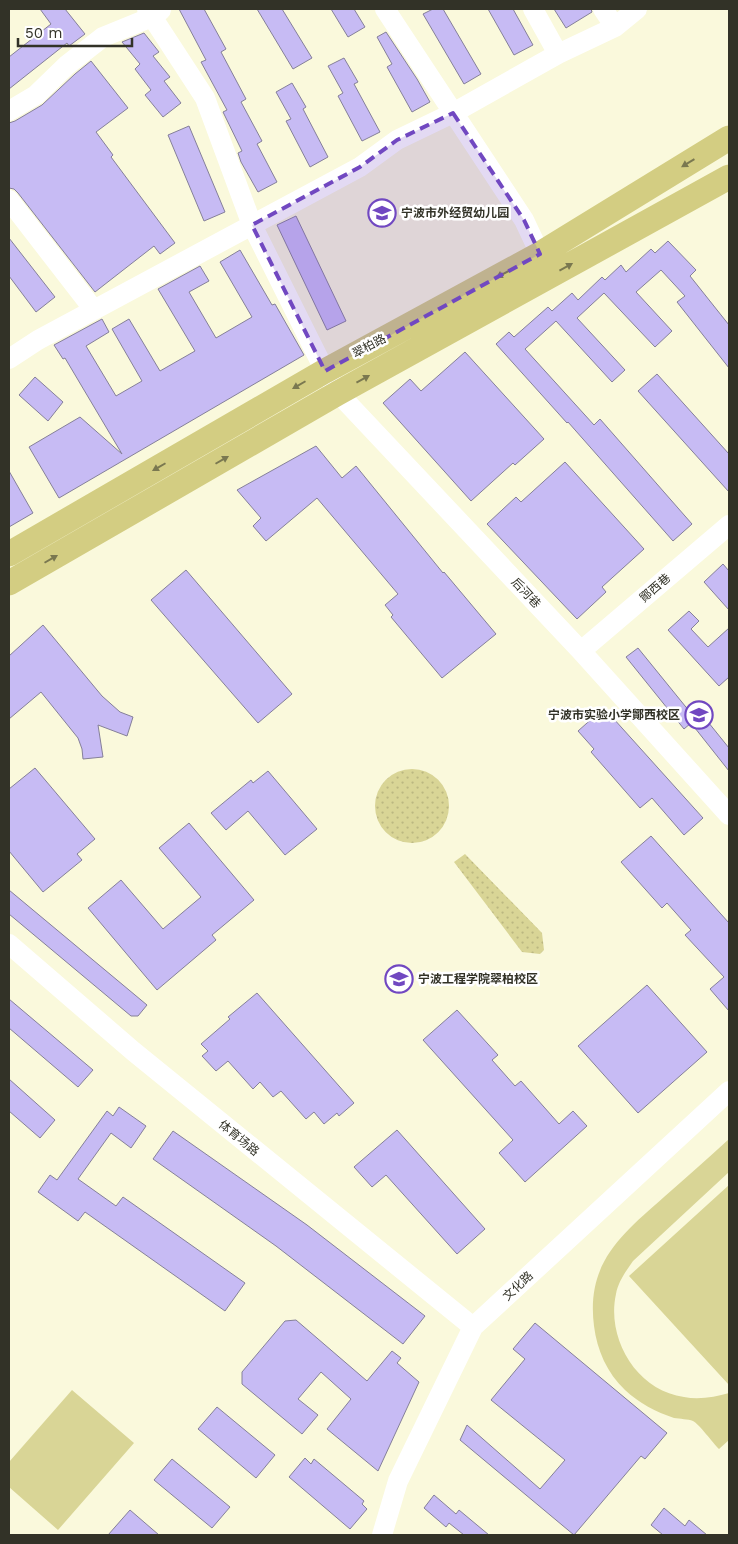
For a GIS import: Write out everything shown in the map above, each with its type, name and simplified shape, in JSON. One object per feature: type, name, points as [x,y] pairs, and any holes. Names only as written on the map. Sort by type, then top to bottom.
[{"type":"main road","name":"翠柏路","points":[[9,554],[325,371],[540,254],[729,138]]},
{"type":"main road","name":"翠柏路","points":[[9,583],[338,393],[725,185]]},
{"type":"street","points":[[385,9],[524,220],[540,254]]},
{"type":"street","points":[[533,9],[558,54]]},
{"type":"street","points":[[603,9],[615,27]]},
{"type":"street","points":[[9,359],[38,340],[360,166],[397,140],[453,113],[558,54],[615,27],[637,9]]},
{"type":"street","points":[[9,112],[36,95],[67,64],[103,37],[154,12]]},
{"type":"street","name":"后河巷","points":[[154,12],[205,98],[252,225],[325,371],[338,393],[581,651],[729,815]]},
{"type":"street","points":[[9,200],[94,310]]},
{"type":"street","name":"鄮西巷","points":[[581,651],[729,524]]},
{"type":"street","name":"体育场路","points":[[9,944],[140,1057],[473,1327]]},
{"type":"street","name":"文化路","points":[[382,1535],[398,1481],[473,1327],[729,1091]]},
{"type":"highlighted area","points":[[453,113],[524,220],[540,254],[325,371],[252,225],[360,167],[397,140]]},
{"type":"shaded area","points":[[412,769],[433,775],[443,785],[449,806],[443,827],[433,837],[412,843],[391,837],[381,827],[375,806],[381,785],[391,775]]},
{"type":"shaded area","points":[[465,854],[542,933],[544,950],[540,954],[522,952],[454,862]]},
{"type":"shaded area","points":[[729,1139],[729,1172],[633,1261],[619,1285],[614,1311],[621,1345],[639,1374],[652,1385],[667,1393],[690,1398],[707,1398],[729,1393],[729,1440],[719,1449],[693,1421],[674,1418],[654,1410],[625,1390],[613,1376],[604,1361],[594,1326],[593,1304],[601,1268],[621,1238],[648,1211]]},
{"type":"shaded area","points":[[729,1185],[729,1385],[629,1276]]},
{"type":"shaded area","points":[[72,1390],[134,1443],[58,1530],[9,1487],[9,1462]]},
{"type":"building","points":[[40,9],[65,9],[85,34],[69,46],[67,43],[9,89],[9,57],[51,24]]},
{"type":"building","points":[[179,9],[204,9],[226,49],[221,52],[246,99],[241,102],[262,141],[257,144],[277,182],[258,192],[241,162],[238,153],[242,151],[223,112],[227,110],[201,62],[206,60]]},
{"type":"building","points":[[257,9],[282,9],[312,58],[293,69]]},
{"type":"building","points":[[331,9],[354,9],[365,27],[348,37]]},
{"type":"building","points":[[433,9],[443,9],[481,74],[464,84],[423,14]]},
{"type":"building","points":[[488,9],[513,9],[533,45],[514,55]]},
{"type":"building","points":[[554,9],[591,9],[592,12],[566,28]]},
{"type":"building","points":[[386,32],[430,102],[412,112],[387,67],[392,64],[377,37]]},
{"type":"building","points":[[144,33],[159,52],[153,56],[170,77],[164,81],[181,103],[163,117],[145,95],[151,90],[135,69],[140,64],[122,42]]},
{"type":"building","points":[[344,58],[358,82],[354,84],[380,132],[362,141],[338,96],[343,93],[328,66]]},
{"type":"building","points":[[91,61],[128,108],[96,132],[113,155],[111,157],[175,243],[160,254],[154,246],[95,292],[18,193],[14,189],[9,188],[9,123],[42,105]]},
{"type":"building","points":[[292,83],[306,107],[303,109],[328,157],[310,167],[286,121],[291,119],[276,92]]},
{"type":"building","points":[[189,126],[225,212],[204,221],[168,135]]},
{"type":"building","points":[[296,216],[346,321],[327,330],[277,225]]},
{"type":"building","points":[[9,238],[55,297],[36,312],[9,276]]},
{"type":"building","points":[[668,241],[696,270],[690,276],[729,325],[729,368],[677,302],[685,296],[661,270],[636,292],[672,331],[655,347],[604,293],[577,318],[625,370],[612,382],[556,321],[525,349],[594,425],[600,419],[692,524],[673,541],[496,344],[509,332],[514,337],[548,307],[552,311],[572,293],[578,300],[602,277],[605,280],[621,265],[626,272],[651,249],[655,253]]},
{"type":"building","points":[[240,250],[272,305],[275,304],[304,355],[59,498],[29,447],[80,417],[122,454],[65,358],[63,359],[54,345],[102,319],[109,332],[86,346],[116,396],[142,381],[112,329],[129,319],[160,371],[195,351],[158,289],[200,266],[209,281],[189,292],[216,338],[252,317],[220,262]]},
{"type":"building","points":[[465,352],[544,439],[515,465],[513,463],[471,501],[383,403],[410,379],[421,391]]},
{"type":"building","points":[[657,374],[729,454],[729,492],[638,391]]},
{"type":"building","points":[[35,377],[63,402],[48,421],[19,395]]},
{"type":"building","points":[[316,446],[342,478],[356,466],[443,573],[496,634],[442,678],[391,617],[393,615],[385,605],[398,594],[317,498],[266,541],[253,526],[261,518],[237,490]]},
{"type":"building","points":[[565,462],[644,549],[602,587],[606,592],[577,619],[487,524],[516,497],[521,502]]},
{"type":"building","points":[[9,471],[33,513],[9,527]]},
{"type":"building","points":[[723,564],[729,571],[729,610],[704,582]]},
{"type":"building","points":[[186,570],[292,694],[258,723],[151,600]]},
{"type":"building","points":[[689,611],[699,621],[691,629],[708,647],[729,628],[729,677],[719,686],[668,630]]},
{"type":"building","points":[[43,625],[102,696],[120,712],[133,717],[127,736],[98,725],[103,757],[83,759],[78,738],[41,692],[9,719],[9,656]]},
{"type":"building","points":[[638,648],[694,717],[700,712],[729,748],[729,771],[691,723],[684,729],[626,657]]},
{"type":"building","points":[[604,708],[703,818],[684,835],[652,798],[640,808],[591,752],[594,749],[578,731]]},
{"type":"building","points":[[35,768],[95,839],[77,854],[82,860],[43,892],[9,851],[9,789]]},
{"type":"building","points":[[268,771],[317,829],[285,855],[248,811],[226,830],[211,813],[251,780],[253,783]]},
{"type":"building","points":[[189,823],[254,900],[212,935],[216,940],[157,990],[88,908],[121,880],[163,929],[201,897],[159,848]]},
{"type":"building","points":[[651,836],[729,923],[729,1011],[710,989],[724,977],[685,935],[691,930],[667,903],[662,908],[621,862]]},
{"type":"building","points":[[9,890],[147,1005],[138,1016],[131,1016],[9,914]]},
{"type":"building","points":[[647,985],[707,1052],[638,1113],[578,1046]]},
{"type":"building","points":[[257,993],[354,1103],[339,1116],[337,1113],[324,1124],[314,1112],[306,1119],[281,1091],[273,1097],[260,1082],[253,1089],[228,1061],[216,1071],[202,1056],[208,1051],[201,1044],[230,1019],[228,1017]]},
{"type":"building","points":[[9,999],[93,1070],[78,1087],[9,1028]]},
{"type":"building","points":[[457,1010],[498,1055],[492,1060],[515,1086],[521,1081],[559,1124],[573,1111],[587,1126],[525,1182],[499,1153],[513,1140],[423,1040]]},
{"type":"building","points":[[9,1079],[55,1120],[40,1138],[9,1111]]},
{"type":"building","points":[[119,1107],[146,1126],[131,1148],[111,1133],[78,1179],[116,1206],[123,1197],[245,1283],[225,1311],[85,1212],[78,1221],[38,1192],[50,1175],[57,1180],[107,1111],[113,1116]]},
{"type":"building","points":[[397,1130],[485,1229],[457,1254],[386,1175],[372,1187],[354,1167]]},
{"type":"building","points":[[173,1131],[307,1225],[425,1316],[403,1344],[276,1246],[153,1159]]},
{"type":"building","points":[[296,1320],[367,1381],[392,1351],[401,1358],[397,1363],[419,1382],[378,1471],[327,1429],[351,1399],[321,1372],[298,1399],[318,1415],[302,1434],[242,1384],[242,1372],[285,1321]]},
{"type":"building","points":[[535,1323],[667,1433],[645,1459],[641,1456],[574,1535],[460,1440],[467,1425],[540,1489],[565,1460],[491,1400],[525,1359],[513,1349]]},
{"type":"building","points":[[217,1407],[275,1455],[256,1478],[198,1429]]},
{"type":"building","points":[[305,1458],[311,1464],[314,1459],[364,1501],[362,1504],[367,1509],[350,1529],[289,1477]]},
{"type":"building","points":[[172,1459],[230,1507],[212,1528],[154,1480]]},
{"type":"building","points":[[434,1495],[456,1514],[459,1510],[489,1535],[464,1535],[449,1523],[446,1527],[424,1508]]},
{"type":"building","points":[[664,1508],[685,1526],[689,1520],[707,1535],[663,1535],[651,1525]]},
{"type":"building","points":[[130,1510],[159,1535],[108,1535]]},
{"type":"place","name":"宁波市外经贸幼儿园","points":[[382,213]]},
{"type":"place","name":"宁波市实验小学鄮西校区","points":[[699,715]]},
{"type":"place","name":"宁波工程学院翠柏校区","points":[[399,979]]}]
